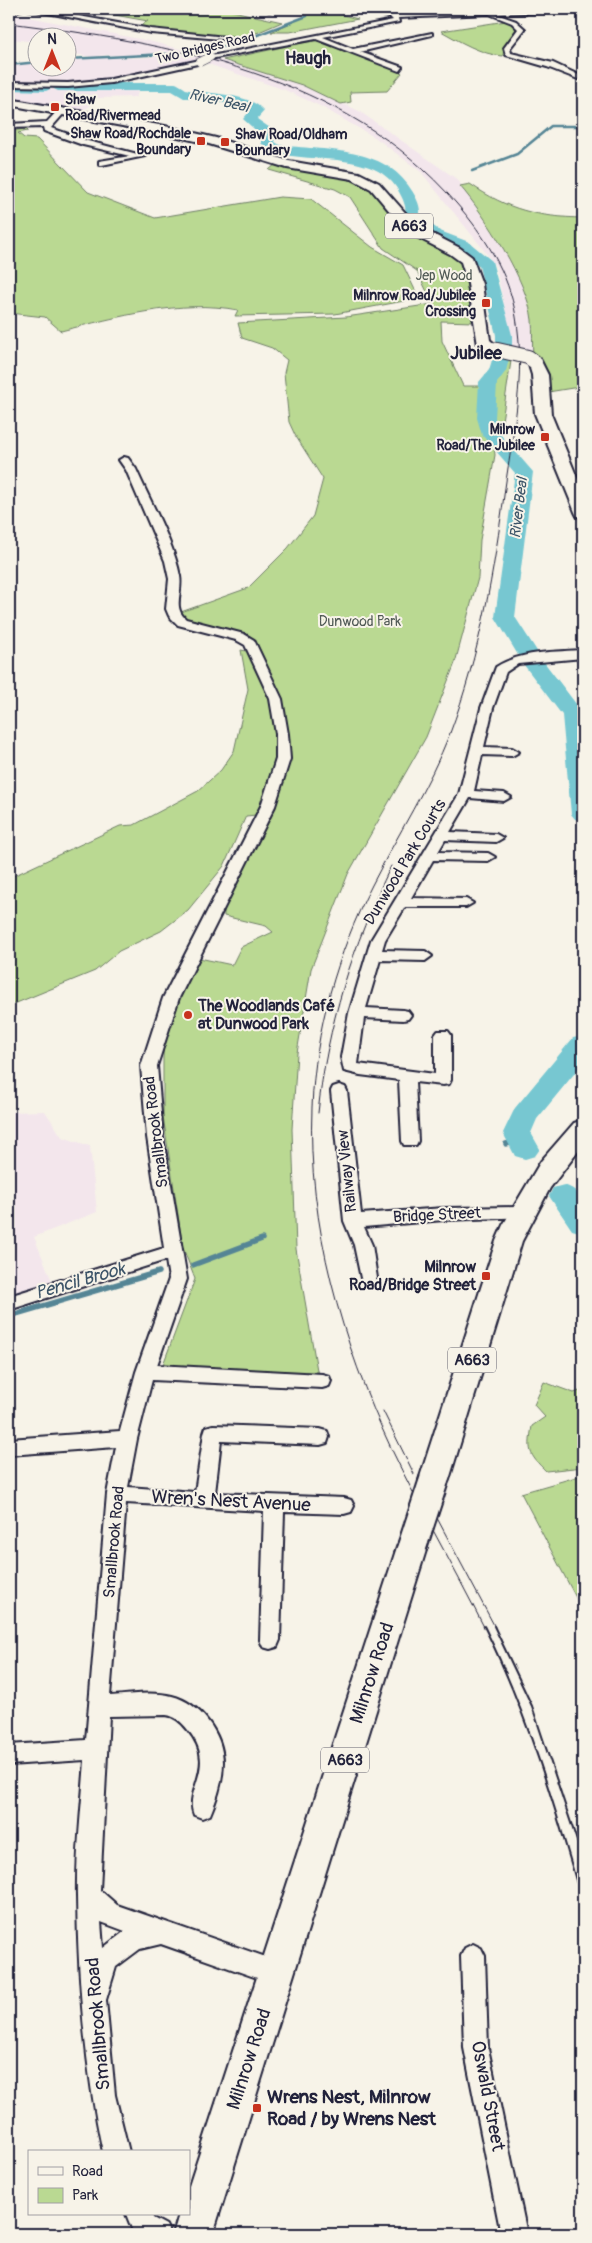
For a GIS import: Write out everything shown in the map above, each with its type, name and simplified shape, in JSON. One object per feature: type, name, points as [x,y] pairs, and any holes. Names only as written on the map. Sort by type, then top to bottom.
[{"type":"main road","points":[[9,10],[18,9]]},
{"type":"main road","name":"A663","points":[[9,102],[165,130],[212,141],[287,164],[355,176],[375,186],[412,229],[455,251],[468,260],[475,284],[485,345],[493,349],[528,357],[535,362],[540,375],[543,414],[583,512]]},
{"type":"main road","name":"Milnrow Road","points":[[193,2234],[509,1241],[521,1213],[539,1181],[583,1129]]},
{"type":"street","points":[[30,9],[151,31],[232,38]]},
{"type":"street","points":[[269,9],[274,9]]},
{"type":"street","points":[[363,9],[392,16],[415,12],[487,13],[510,10],[583,9]]},
{"type":"street","points":[[487,13],[514,22],[522,29],[507,48],[508,54],[550,65],[583,79]]},
{"type":"street","name":"Two Bridges Road","points":[[9,84],[60,85],[111,81],[200,62],[210,57],[319,38],[397,21],[392,16]]},
{"type":"street","points":[[353,51],[430,34]]},
{"type":"street","points":[[319,38],[399,69]]},
{"type":"street","points":[[9,126],[48,124],[62,111]]},
{"type":"street","points":[[48,124],[47,129],[55,134],[141,156],[102,162]]},
{"type":"street","name":"Smallbrook Road","points":[[116,2150],[103,2095],[94,2000],[88,1894],[98,1749],[99,1706],[117,1494],[128,1439],[145,1372],[178,1278],[172,1252],[155,1137],[149,1066],[171,998],[268,806],[283,759],[282,734],[276,699],[250,643],[240,637],[182,622],[175,616],[172,610],[175,579],[171,561],[130,469],[124,460]]},
{"type":"street","name":"Dunwood Park Courts","points":[[443,1035],[443,1080],[360,1070],[350,1067],[349,1057],[357,1013],[378,940],[466,794],[487,708],[500,670],[514,661],[545,656],[583,654]]},
{"type":"street","points":[[477,751],[512,752]]},
{"type":"street","points":[[466,794],[504,797]]},
{"type":"street","points":[[441,836],[496,838]]},
{"type":"street","points":[[430,856],[488,857]]},
{"type":"street","points":[[402,902],[466,903]]},
{"type":"street","points":[[373,955],[425,956]]},
{"type":"street","points":[[357,1013],[403,1015]]},
{"type":"street","points":[[407,1076],[410,1140]]},
{"type":"street","name":"Railway View","points":[[339,1091],[353,1221],[362,1245],[368,1278]]},
{"type":"street","name":"Bridge Street","points":[[353,1221],[444,1214],[521,1213]]},
{"type":"street","points":[[9,1303],[172,1252]]},
{"type":"street","points":[[145,1372],[322,1381]]},
{"type":"street","points":[[204,1501],[213,1434],[320,1437]]},
{"type":"street","points":[[9,1447],[96,1439],[128,1439]]},
{"type":"street","name":"Wren's Nest Avenue","points":[[117,1494],[204,1501],[344,1506]]},
{"type":"street","points":[[270,1640],[274,1504]]},
{"type":"street","points":[[99,1706],[172,1706],[185,1712],[203,1731],[213,1755],[212,1773],[202,1807]]},
{"type":"street","points":[[9,1755],[98,1749]]},
{"type":"street","points":[[88,1894],[110,1914],[277,1973]]},
{"type":"street","points":[[94,2000],[107,1959],[134,1939],[162,1932]]},
{"type":"street","name":"Oswald Street","points":[[473,1956],[476,2048],[514,2234]]},
{"type":"shaded area","points":[[9,13],[149,41],[208,56],[197,61],[102,80],[72,84],[9,83],[9,66],[12,65],[28,64],[28,78],[78,78],[78,59],[106,57],[142,58],[170,54],[164,51],[141,57],[107,55],[92,57],[78,55],[78,28],[28,28],[28,41],[9,39]]},
{"type":"shaded area","points":[[214,58],[259,70],[302,85],[359,111],[458,180],[503,247],[526,294],[532,320],[533,354],[508,348],[510,333],[496,267],[421,172],[376,138],[320,106],[285,90],[202,62]]},
{"type":"shaded area","points":[[9,86],[136,87],[138,92],[136,97],[96,98],[93,104],[81,112],[9,99]]},
{"type":"shaded area","points":[[45,1111],[62,1137],[90,1146],[97,1212],[34,1237],[52,1281],[9,1294],[9,1112]]},
{"type":"green space","points":[[81,9],[224,9],[282,22],[245,38],[136,28],[148,21]]},
{"type":"green space","points":[[320,9],[358,19],[290,32],[271,32]]},
{"type":"green space","points":[[506,21],[517,26],[518,30],[504,48],[503,56],[479,50],[441,31]]},
{"type":"green space","points":[[315,40],[397,69],[402,73],[387,91],[350,92],[351,102],[341,104],[302,85],[223,60]]},
{"type":"green space","points":[[26,129],[28,131],[18,133],[24,138],[37,139],[88,192],[155,218],[280,197],[311,199],[372,247],[403,265],[416,292],[414,296],[404,301],[335,314],[235,316],[238,310],[216,307],[171,308],[126,315],[61,331],[45,317],[9,313],[9,131]]},
{"type":"green space","name":"Dunwood Park","points":[[276,164],[356,181],[371,189],[403,227],[463,259],[472,322],[441,321],[442,341],[463,386],[483,386],[482,422],[494,447],[495,455],[480,540],[478,578],[455,663],[426,737],[348,874],[311,969],[297,1053],[292,1129],[296,1249],[318,1376],[161,1370],[195,1279],[183,1248],[163,1116],[164,1037],[178,1000],[199,958],[232,965],[241,947],[273,932],[266,926],[224,916],[224,909],[289,759],[287,728],[280,698],[256,642],[250,637],[188,620],[181,612],[248,588],[288,548],[313,516],[323,479],[295,435],[289,422],[284,373],[287,360],[272,348],[242,338],[238,323],[346,317],[433,304],[417,271],[383,248],[350,197],[335,189],[269,170]]},
{"type":"green space","points":[[470,184],[497,200],[537,214],[583,218],[583,379],[579,387],[548,392],[544,366],[533,355],[532,320],[523,287],[493,231],[460,186]]},
{"type":"green space","points":[[507,359],[511,361],[500,434],[489,421],[493,382],[503,373]]},
{"type":"green space","points":[[241,650],[251,652],[268,694],[277,733],[277,753],[274,773],[267,793],[256,815],[246,816],[224,866],[188,910],[161,931],[119,951],[95,971],[9,1006],[9,878],[120,826],[134,825],[198,791],[221,770],[234,751],[248,689]]},
{"type":"green space","points":[[544,1382],[574,1393],[582,1390],[583,1386],[583,1467],[546,1471],[533,1456],[530,1446],[532,1426],[545,1417],[534,1405]]},
{"type":"green space","points":[[583,1475],[583,1611],[521,1493]]},
{"type":"waterway","points":[[197,50],[229,46],[307,16]]},
{"type":"waterway","points":[[78,58],[167,54]]},
{"type":"waterway","points":[[9,65],[28,63]]},
{"type":"waterway","name":"River Beal","points":[[9,86],[46,87]]},
{"type":"waterway","name":"River Beal","points":[[58,87],[175,87],[184,94],[203,94],[250,105],[257,111],[250,119],[259,128],[268,133],[268,143],[276,149],[348,157],[366,161],[383,168],[396,178],[406,192],[412,204],[413,218],[435,234],[464,245],[486,264],[504,335],[504,347],[497,371],[488,382],[486,418],[491,435],[524,472],[505,617],[535,665],[573,714],[583,814]]},
{"type":"waterway","points":[[472,171],[517,154],[551,126],[580,126]]},
{"type":"waterway","name":"River Beal","points":[[525,1149],[517,1133],[525,1115],[583,1045]]},
{"type":"waterway","name":"Pencil Brook","points":[[506,1144],[520,1141]]},
{"type":"waterway","name":"River Beal","points":[[564,1196],[583,1222]]},
{"type":"waterway","name":"Pencil Brook","points":[[193,1265],[262,1239]]},
{"type":"waterway","name":"Pencil Brook","points":[[9,1316],[159,1272]]},
{"type":"tram line","points":[[9,23],[131,41],[192,55],[251,72],[308,95],[362,123],[412,159],[456,203],[486,242],[502,270],[513,301],[519,338],[520,359],[515,424],[491,581],[478,643],[461,703],[442,753],[359,911],[338,965],[323,1021],[314,1078],[312,1107],[315,1195],[331,1282],[343,1325],[357,1367],[391,1448],[484,1627]]},
{"type":"tram line","points":[[318,1113],[328,1048],[344,986],[365,926],[391,866]]},
{"type":"tram line","points":[[383,1411],[414,1474]]},
{"type":"tram line","points":[[429,1503],[495,1627]]},
{"type":"tram line","points":[[484,1626],[528,1728],[583,1905]]},
{"type":"tram line","points":[[494,1626],[532,1706],[583,1859]]},
{"type":"place","name":"Shaw Road/Rivermead","points":[[55,107]]},
{"type":"place","name":"Shaw Road/Rochdale Boundary","points":[[201,141]]},
{"type":"place","name":"Shaw Road/Oldham Boundary","points":[[225,142]]},
{"type":"place","name":"Milnrow Road/Jubilee Crossing","points":[[486,303]]},
{"type":"place","name":"Milnrow Road/The Jubilee","points":[[545,437]]},
{"type":"place","name":"The Woodlands Café at Dunwood Park","points":[[188,1015]]},
{"type":"place","name":"Milnrow Road/Bridge Street","points":[[486,1276]]},
{"type":"place","name":"Wrens Nest, Milnrow Road / by Wrens Nest","points":[[257,2108]]},
{"type":"district","name":"Haugh","points":[[308,58]]},
{"type":"district","name":"Jubilee","points":[[476,353]]},
{"type":"park label","name":"Jep Wood","points":[[444,275]]}]
